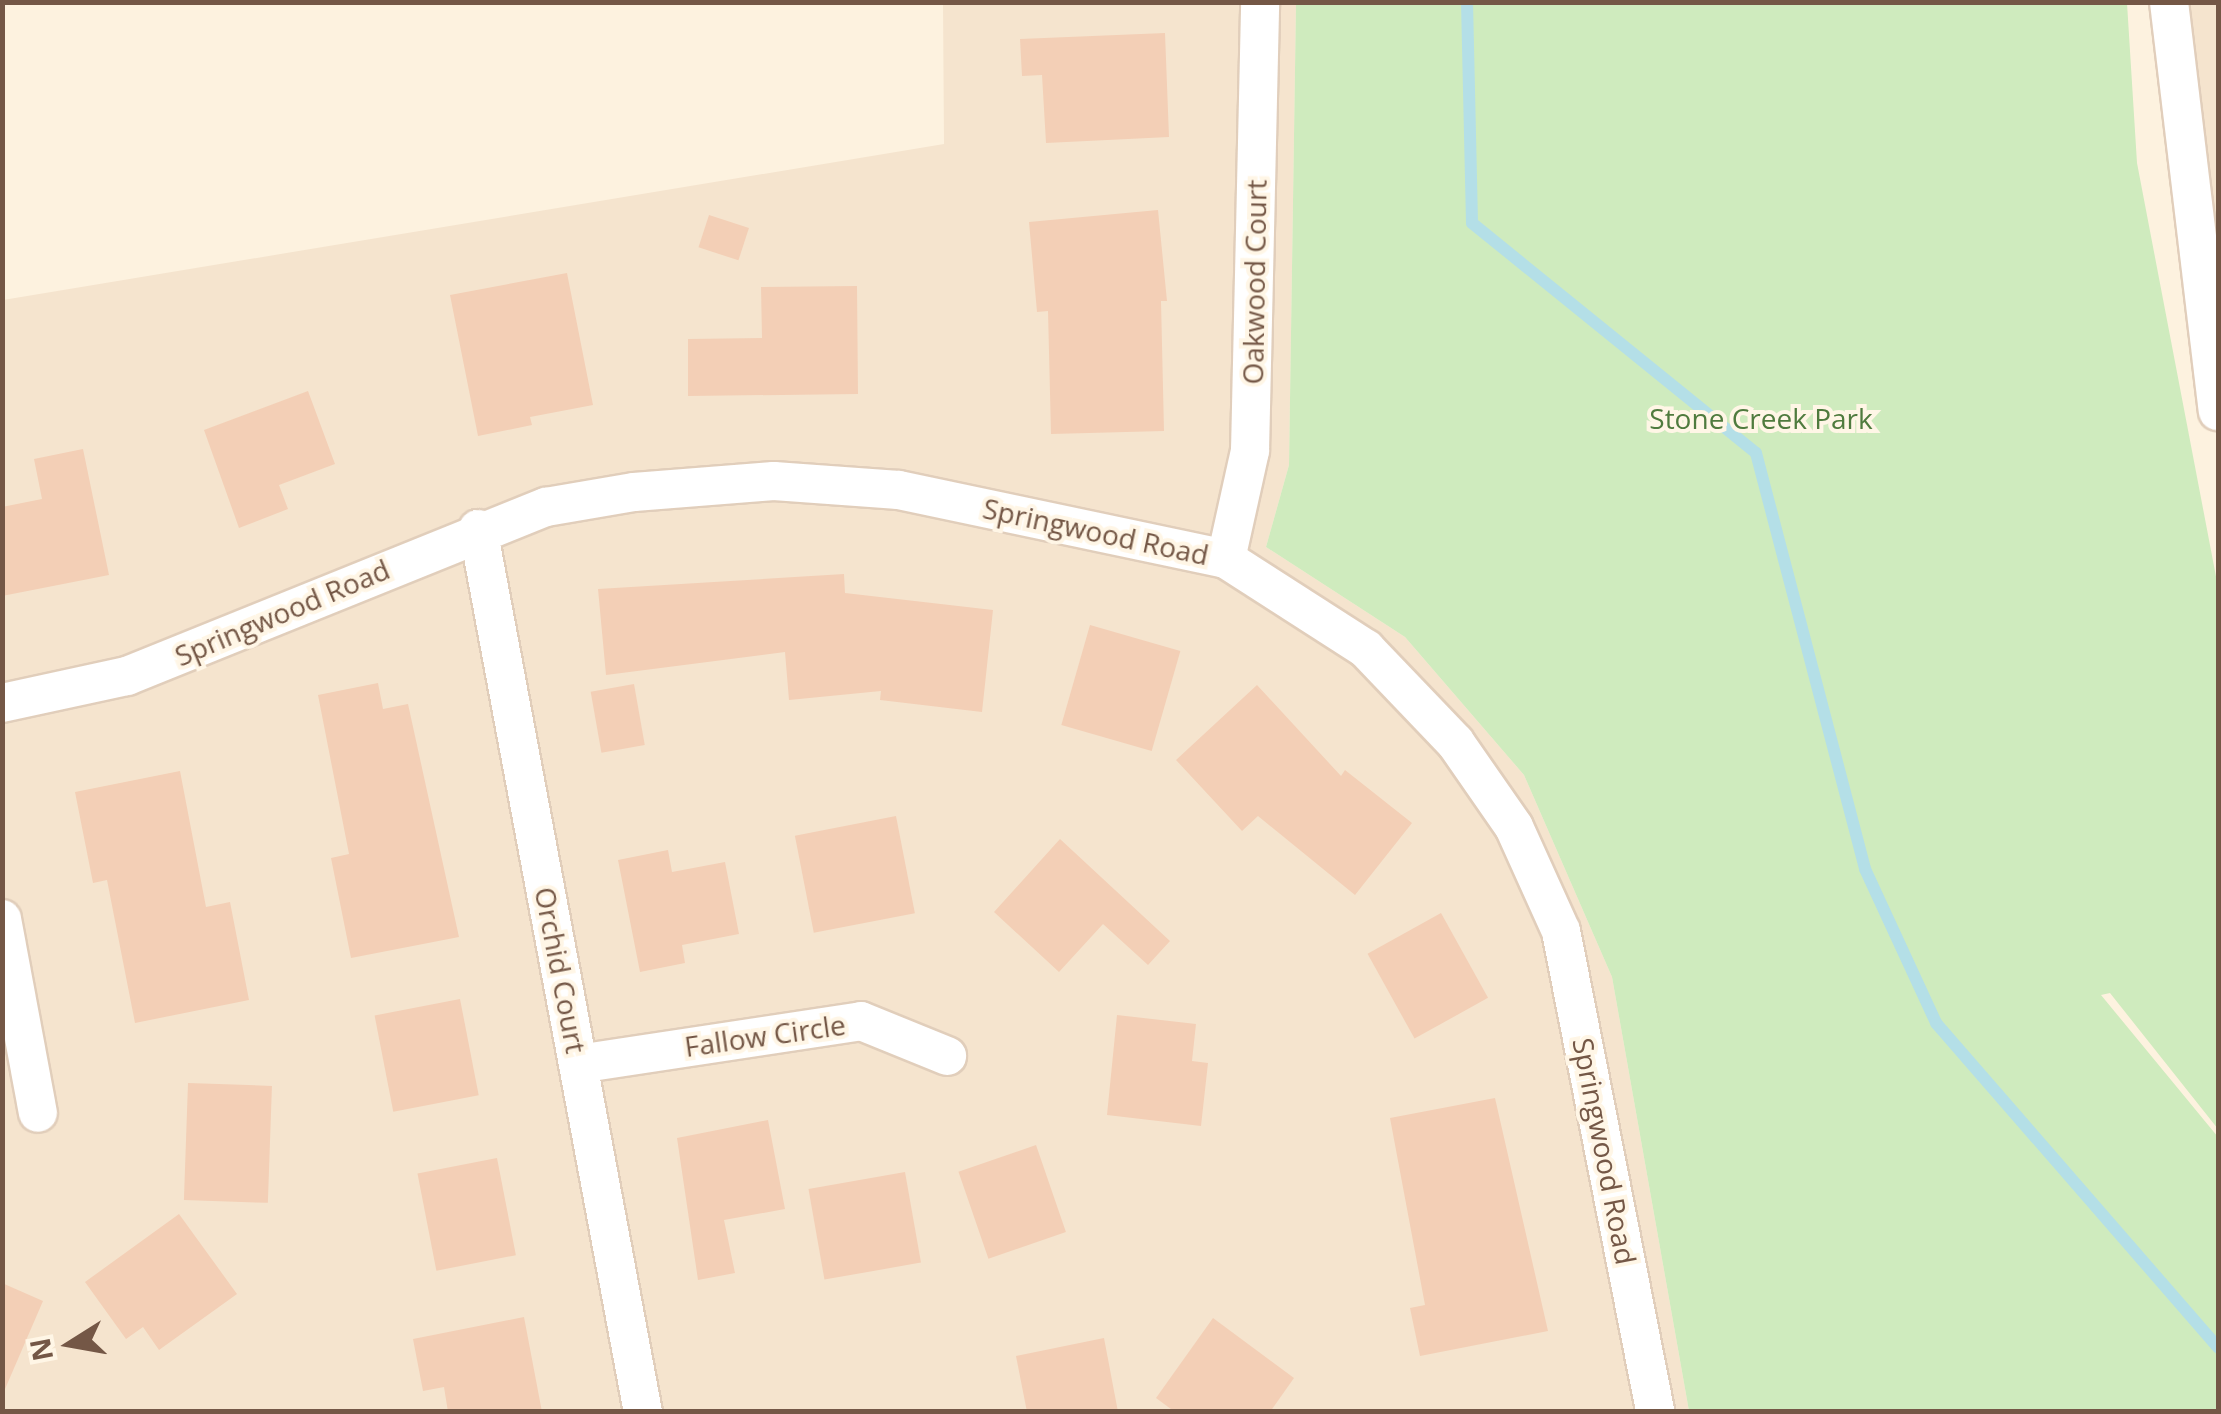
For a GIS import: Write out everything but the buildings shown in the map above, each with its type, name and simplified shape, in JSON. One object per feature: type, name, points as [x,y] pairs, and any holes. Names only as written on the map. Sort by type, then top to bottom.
[{"type":"street","name":"Oakwood Court","points":[[1226,559],[1250,450],[1260,2]]},
{"type":"street","points":[[2169,2],[2203,172],[2218,412]]},
{"type":"street","name":"Springwood Road","points":[[2,703],[127,676],[478,530],[564,504],[774,481],[900,490],[1226,559],[1366,649],[1454,742],[1514,827],[1562,931],[1655,1412]]},
{"type":"street","name":"Orchid Court","points":[[478,530],[643,1412]]},
{"type":"street","points":[[2,919],[38,1113]]},
{"type":"street","name":"Fallow Circle","points":[[578,1064],[861,1021],[947,1056]]},
{"type":"shaded area","points":[[943,3],[1296,3],[1289,465],[1266,547],[1405,637],[1524,775],[1612,977],[1689,1411],[3,1412],[3,300],[944,144]]},
{"type":"shaded area","points":[[2185,3],[2218,3],[2218,381]]},
{"type":"green space","name":"Stone Creek Park","points":[[1296,3],[2127,3],[2137,163],[2218,587],[2218,1129],[2110,993],[2101,995],[2218,1137],[2218,1411],[1689,1411],[1612,977],[1524,775],[1405,637],[1266,547],[1289,465]]},
{"type":"waterway","points":[[1467,2],[1472,223],[1756,453],[1865,869],[1936,1023],[2218,1347]]}]
